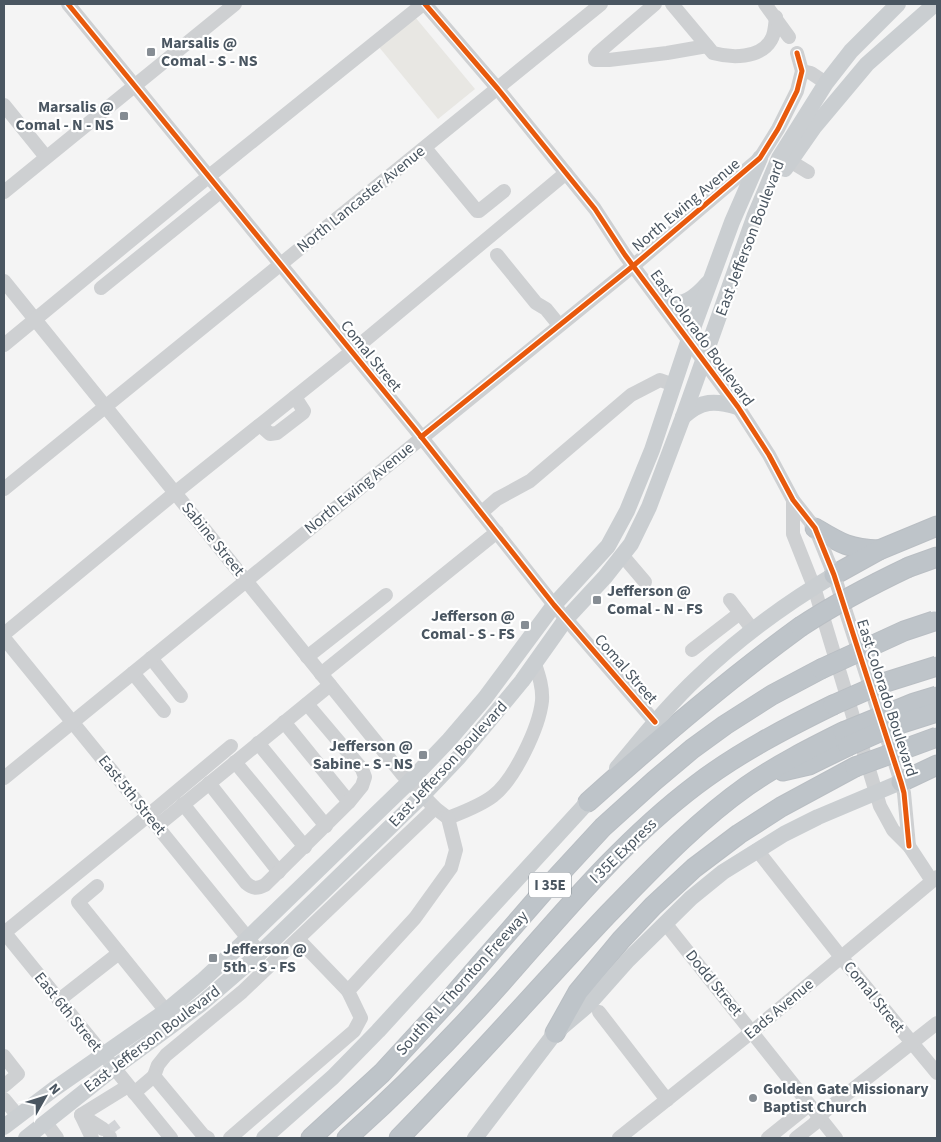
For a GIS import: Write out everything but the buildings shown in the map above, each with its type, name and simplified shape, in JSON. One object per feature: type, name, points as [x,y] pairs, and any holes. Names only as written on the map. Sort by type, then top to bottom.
[{"type":"highway","points":[[834,575],[879,550],[937,526]]},
{"type":"highway","points":[[815,528],[844,545],[860,550],[879,550]]},
{"type":"highway","points":[[588,802],[675,726],[760,656],[800,627],[833,605],[872,584],[909,567],[937,557]]},
{"type":"highway","name":"South R L Thornton Freeway","points":[[311,1138],[382,1074],[603,827],[654,780],[718,730],[772,696],[821,669],[904,631],[936,620]]},
{"type":"highway","name":"I 35E Express","points":[[347,1138],[383,1106],[450,1039],[578,895],[628,845],[696,786],[731,761],[834,705],[883,683],[937,666]]},
{"type":"highway","points":[[399,1138],[449,1087],[571,953],[645,876],[701,822],[767,774],[809,766],[845,739],[914,703],[937,696]]},
{"type":"highway","points":[[845,739],[937,712]]},
{"type":"highway","points":[[555,1032],[578,992],[621,940],[652,906],[694,868],[739,834],[780,807],[855,768],[937,736]]},
{"type":"highway","points":[[901,782],[937,765]]},
{"type":"main road","name":"East Jefferson Boulevard","points":[[26,1138],[46,1123],[76,1109],[114,1068],[201,1004],[260,953],[422,796],[488,724],[535,664],[566,619],[605,578],[631,544],[650,507],[755,215],[826,83],[851,51],[898,4]]},
{"type":"main road","points":[[784,159],[867,64],[935,4]]},
{"type":"main road","name":"East Jefferson Boulevard","points":[[4,1127],[54,1089],[166,1011],[202,981],[248,938],[450,740],[486,698],[554,605],[608,546],[627,511],[652,450],[689,339],[732,222],[760,158]]},
{"type":"main road","points":[[662,303],[674,305],[686,302],[699,294],[710,282]]},
{"type":"main road","points":[[683,417],[694,406],[703,403],[727,404],[738,407]]},
{"type":"main road","name":"South R L Thornton Freeway","points":[[264,1138],[333,1077],[378,1031],[588,802],[655,722],[696,678],[753,630],[834,575]]},
{"type":"main road","points":[[475,1138],[555,1032],[588,1004],[628,960],[691,898],[724,872],[757,850],[818,817],[901,782]]},
{"type":"main road","points":[[4,1127],[11,1138]]},
{"type":"street","name":"Comal Street","points":[[68,4],[421,437],[554,605],[655,722]]},
{"type":"street","points":[[4,192],[235,4]]},
{"type":"street","points":[[4,344],[424,4]]},
{"type":"street","name":"East Colorado Boulevard","points":[[424,4],[498,89],[600,215],[633,266],[738,407],[768,454],[793,500],[815,528],[834,575],[901,782],[904,793],[909,846]]},
{"type":"street","name":"North Lancaster Avenue","points":[[4,488],[601,4]]},
{"type":"street","points":[[655,4],[598,53],[595,60],[609,60],[707,46]]},
{"type":"street","points":[[672,4],[713,53],[723,56],[752,54],[764,47],[774,34],[776,17]]},
{"type":"street","points":[[764,4],[776,17],[789,37]]},
{"type":"street","points":[[797,53],[802,71],[811,73],[826,83]]},
{"type":"street","name":"North Ewing Avenue","points":[[4,778],[633,266],[760,158],[778,129],[797,91],[802,71]]},
{"type":"street","points":[[4,105],[46,157]]},
{"type":"street","points":[[425,148],[476,211],[479,211],[504,191]]},
{"type":"street","name":"North Ewing Avenue","points":[[760,158],[784,159]]},
{"type":"street","points":[[784,159],[808,172]]},
{"type":"street","points":[[4,636],[176,492],[351,352],[566,173]]},
{"type":"street","points":[[101,288],[220,192]]},
{"type":"street","points":[[497,255],[536,303],[546,309],[559,325]]},
{"type":"street","name":"Sabine Street","points":[[4,281],[409,782],[448,818]]},
{"type":"street","points":[[481,512],[497,499],[530,481],[631,395],[660,380],[674,385]]},
{"type":"street","name":"East Colorado Boulevard","points":[[793,500],[793,534],[814,587],[883,813],[893,830],[909,846],[935,879]]},
{"type":"street","points":[[152,821],[183,804],[307,704],[325,680],[497,532]]},
{"type":"street","points":[[622,555],[645,582]]},
{"type":"street","points":[[307,657],[386,595]]},
{"type":"street","points":[[730,600],[753,630]]},
{"type":"street","points":[[692,650],[740,613]]},
{"type":"street","name":"East 5th Street","points":[[4,636],[260,953]]},
{"type":"street","points":[[151,658],[182,696]]},
{"type":"street","points":[[348,991],[415,918],[451,868],[456,850],[448,818],[479,805],[494,796],[512,777],[534,732],[542,702],[542,684],[535,664]]},
{"type":"street","points":[[133,673],[164,711]]},
{"type":"street","points":[[183,804],[246,883],[252,888],[258,889],[265,885],[349,802],[362,786],[365,777],[362,770],[307,704]]},
{"type":"street","points":[[284,722],[349,802]]},
{"type":"street","points":[[258,743],[326,826]]},
{"type":"street","points":[[4,932],[152,821],[231,746]]},
{"type":"street","points":[[235,762],[305,846]]},
{"type":"street","points":[[209,783],[279,872]]},
{"type":"street","points":[[101,1134],[76,1109],[131,1090],[154,1076],[158,1065],[166,1054],[242,992],[435,808]]},
{"type":"street","name":"Comal Street","points":[[757,850],[937,1073]]},
{"type":"street","name":"Eads Avenue","points":[[619,1138],[753,1031],[935,879]]},
{"type":"street","points":[[98,886],[78,902],[166,1011]]},
{"type":"street","name":"Dodd Street","points":[[665,923],[753,1031],[836,1138]]},
{"type":"street","name":"East 6th Street","points":[[4,932],[171,1138]]},
{"type":"street","points":[[230,1138],[354,1031],[361,1018],[348,991],[298,938]]},
{"type":"street","points":[[59,1000],[119,953]]},
{"type":"street","points":[[599,1012],[667,1100]]},
{"type":"street","points":[[796,1138],[814,1124],[819,1117],[937,1023]]},
{"type":"street","points":[[4,1056],[18,1074],[4,1086]]},
{"type":"street","points":[[154,1076],[203,1136],[208,1138]]},
{"type":"street","points":[[4,1099],[18,1116]]},
{"type":"street","points":[[768,1138],[809,1105]]},
{"type":"street","points":[[46,1123],[57,1138]]},
{"type":"shaded area","points":[[415,17],[475,89],[438,119],[379,47]]},
{"type":"tunnel","points":[[109,1124],[115,1132]]},
{"type":"cycle path","points":[[68,4],[415,429],[554,605],[655,722]]},
{"type":"cycle path","points":[[425,4],[498,89],[595,209],[625,255],[738,407],[769,455],[793,500],[815,528],[834,575],[901,782],[904,793],[909,846]]},
{"type":"cycle path","points":[[421,437],[633,266],[760,158],[778,129],[797,91],[802,71],[797,53]]},
{"type":"place","name":"Marsalis @ Comal - S - NS","points":[[151,52]]},
{"type":"place","name":"Marsalis @ Comal - N - NS","points":[[124,116]]},
{"type":"place","name":"Jefferson @ Comal - N - FS","points":[[597,600]]},
{"type":"place","name":"Jefferson @ Comal - S - FS","points":[[525,625]]},
{"type":"place","name":"Jefferson @ Sabine - S - NS","points":[[423,755]]},
{"type":"place","name":"Jefferson @ 5th - S - FS","points":[[213,958]]},
{"type":"place","name":"Golden Gate Missionary Baptist Church","points":[[753,1098]]}]
